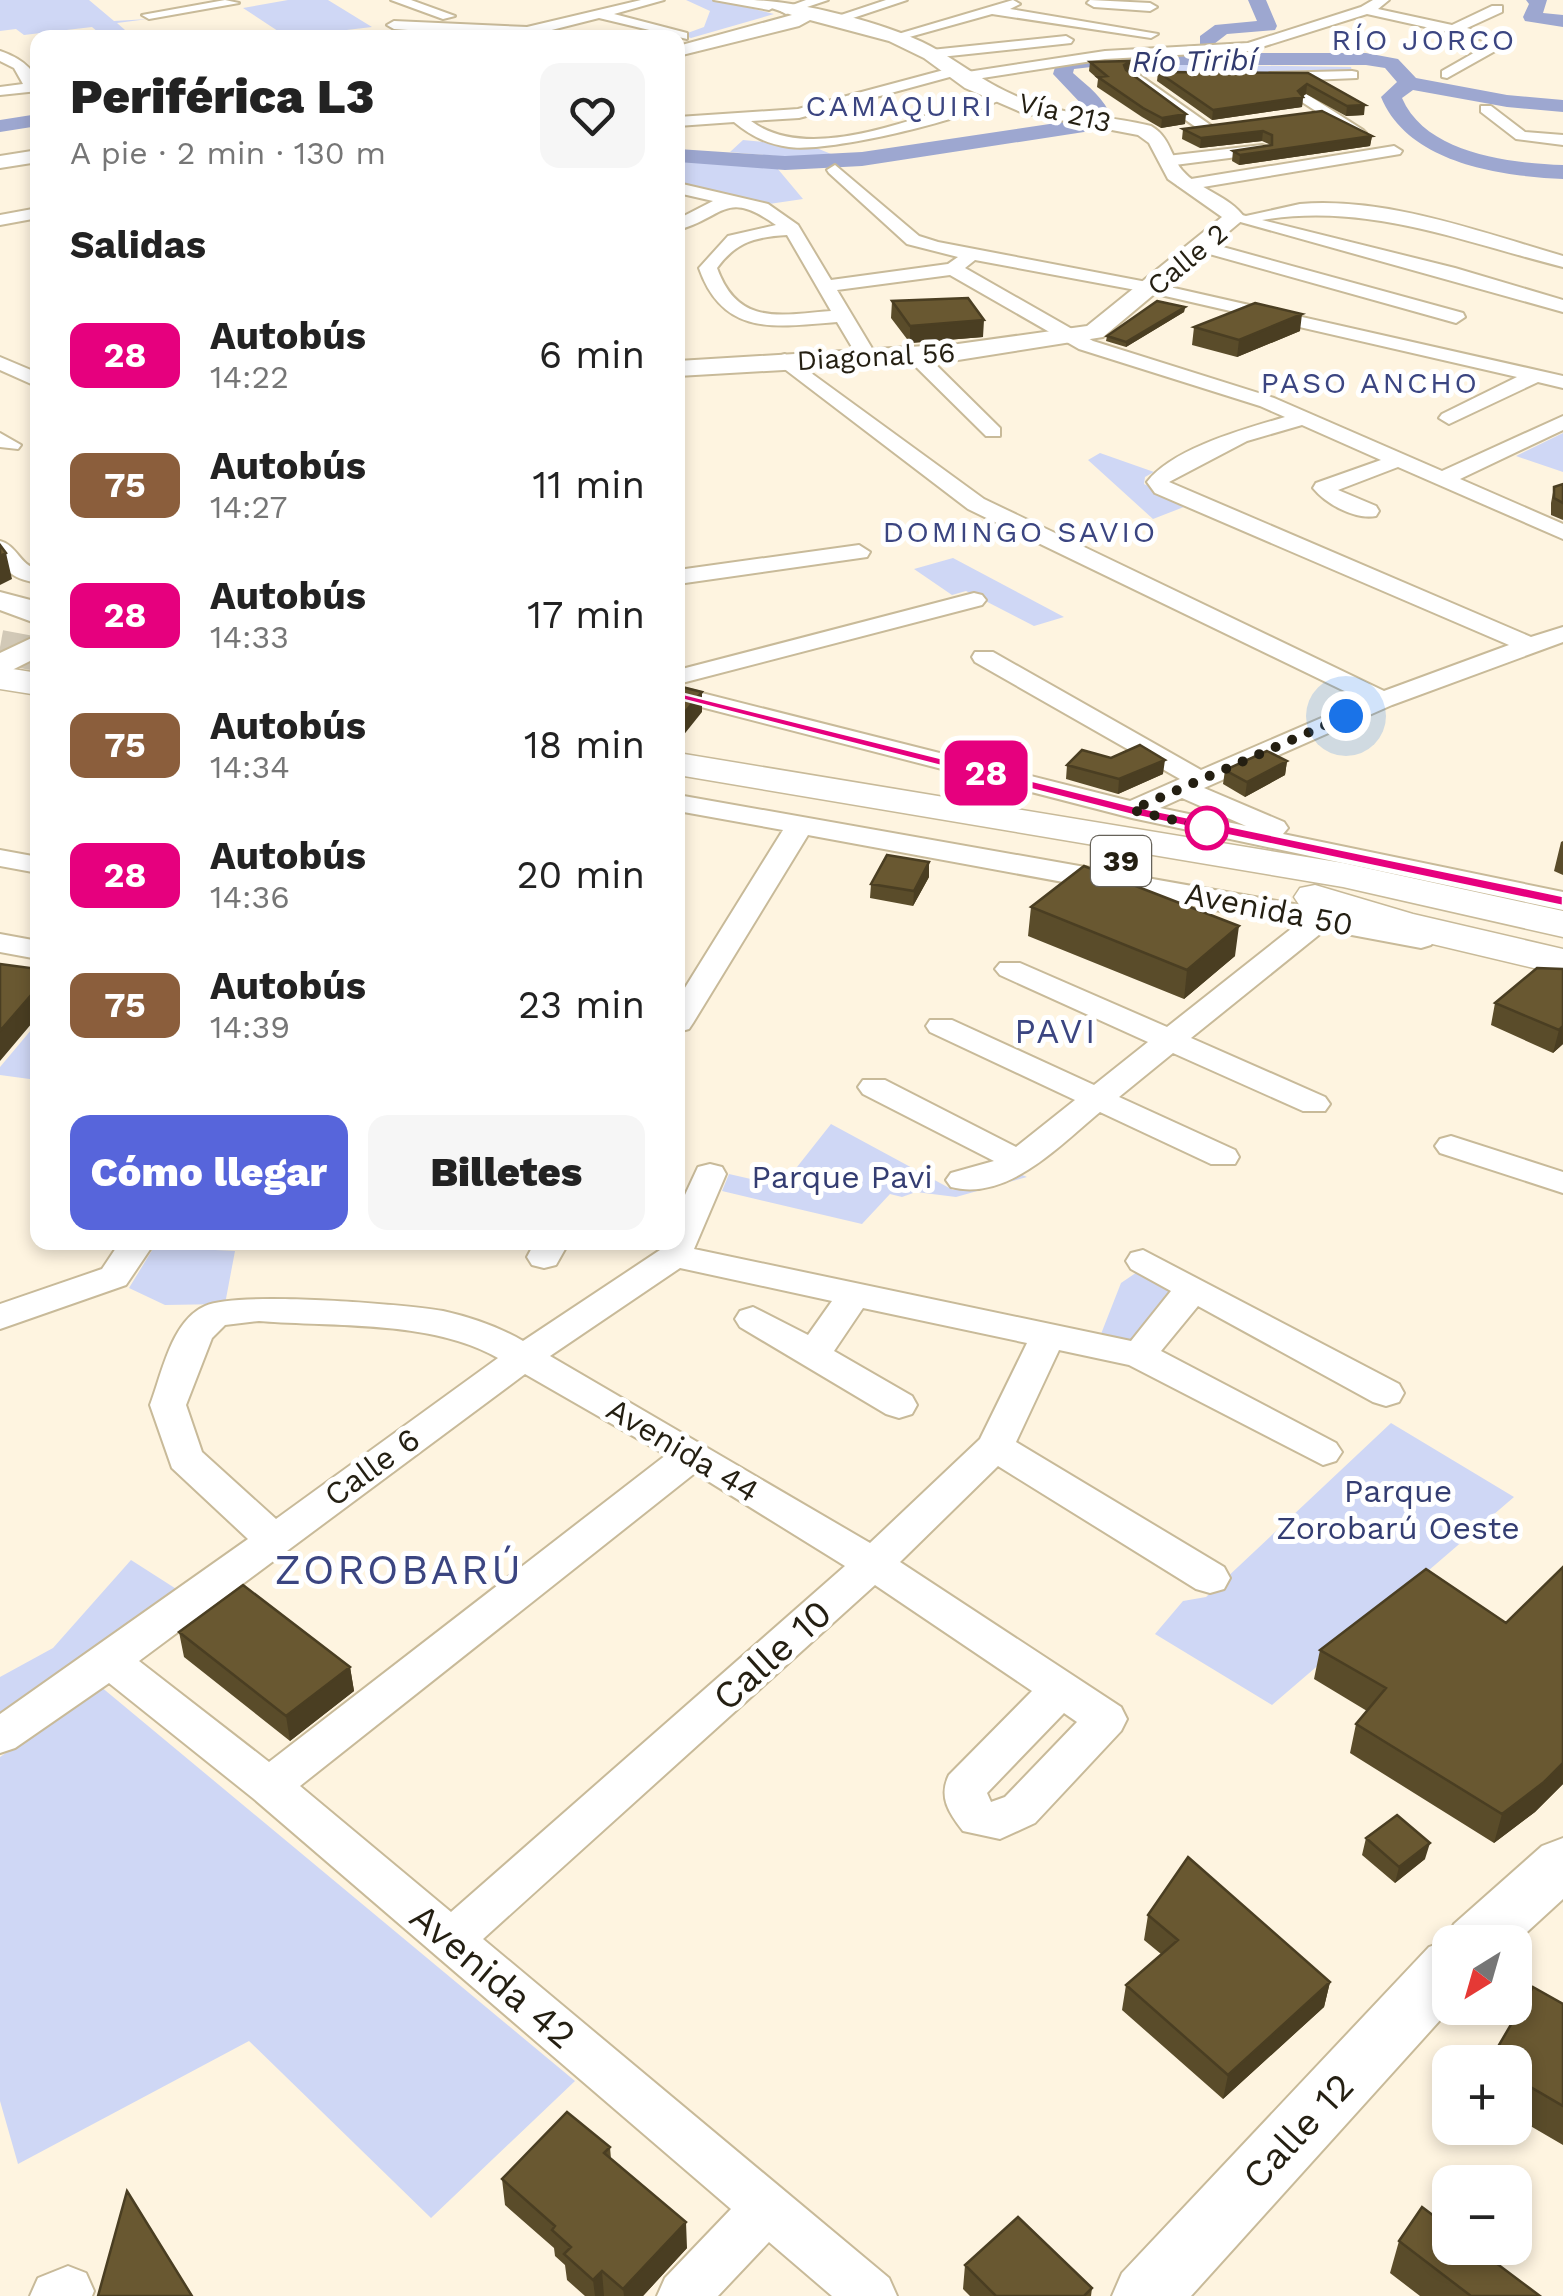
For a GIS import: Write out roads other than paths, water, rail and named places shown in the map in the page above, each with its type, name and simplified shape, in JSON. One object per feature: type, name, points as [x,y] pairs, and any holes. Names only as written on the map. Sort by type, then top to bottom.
[{"type":"highway","points":[[0,678],[30,683]]},
{"type":"highway","name":"39","points":[[685,765],[1336,864],[1563,924]]},
{"type":"highway","name":"39","points":[[685,787],[1310,905],[1563,945]]},
{"type":"highway","points":[[1336,864],[1563,913]]},
{"type":"highway","points":[[1310,905],[1563,962]]},
{"type":"main road","name":"Vía 213","points":[[781,9],[895,37],[932,54],[999,96],[1073,119],[1120,125],[1157,136],[1167,161],[1186,185],[1228,208],[1234,218]]},
{"type":"main road","points":[[685,43],[752,30],[781,9],[862,28]]},
{"type":"main road","points":[[0,159],[30,154]]},
{"type":"main road","name":"Calle 2","points":[[1074,337],[1107,325],[1234,218]]},
{"type":"main road","name":"Diagonal 56","points":[[685,368],[914,354],[1074,337]]},
{"type":"main road","points":[[0,666],[30,649]]},
{"type":"main road","points":[[1494,1925],[1563,1863]]},
{"type":"main road","name":"Calle 12","points":[[1146,2296],[1432,1986]]},
{"type":"street","points":[[398,0],[448,16]]},
{"type":"street","points":[[533,30],[657,0]]},
{"type":"street","points":[[725,1],[781,9],[822,0]]},
{"type":"street","points":[[830,21],[900,0]]},
{"type":"street","points":[[895,37],[1022,0]]},
{"type":"street","points":[[685,122],[740,120],[829,108],[959,74],[1105,54],[1230,50],[1366,10],[1382,0]]},
{"type":"street","points":[[164,28],[144,11],[228,2]]},
{"type":"street","points":[[1086,2],[1150,8]]},
{"type":"street","points":[[576,8],[641,30]]},
{"type":"street","points":[[1454,29],[1497,9]]},
{"type":"street","points":[[932,54],[1150,34],[995,10]]},
{"type":"street","points":[[1366,10],[1506,41],[1447,74]]},
{"type":"street","points":[[394,25],[488,30]]},
{"type":"street","points":[[0,55],[20,65],[30,80]]},
{"type":"street","points":[[1157,136],[1216,128],[1133,77],[1160,74]]},
{"type":"street","points":[[1252,77],[1352,75]]},
{"type":"street","points":[[1270,77],[1358,133],[1332,140]]},
{"type":"street","points":[[0,91],[30,88]]},
{"type":"street","points":[[740,120],[779,141],[821,144],[999,96]]},
{"type":"street","points":[[1486,108],[1521,136],[1563,140]]},
{"type":"street","points":[[1306,114],[1324,112]]},
{"type":"street","points":[[1167,161],[1287,147]]},
{"type":"street","points":[[1186,185],[1394,151]]},
{"type":"street","points":[[835,170],[913,240],[1152,288],[1563,382]]},
{"type":"street","points":[[685,190],[762,208],[792,230],[866,356]]},
{"type":"street","points":[[685,222],[729,200]]},
{"type":"street","points":[[0,201],[9,218]]},
{"type":"street","name":"Calle 2","points":[[1234,218],[1311,208],[1447,227],[1563,262]]},
{"type":"street","points":[[1234,218],[1561,304]]},
{"type":"street","points":[[792,230],[740,233],[722,248],[708,268],[711,282],[724,304],[761,320],[840,316]]},
{"type":"street","points":[[823,286],[954,268],[996,238]]},
{"type":"street","points":[[1202,246],[1470,310]]},
{"type":"street","points":[[954,268],[1113,355],[1228,387],[1563,532]]},
{"type":"street","points":[[1405,346],[1510,290]]},
{"type":"street","points":[[914,354],[993,432]]},
{"type":"street","points":[[785,360],[976,504],[1383,700]]},
{"type":"street","points":[[0,363],[30,375]]},
{"type":"street","points":[[1449,418],[1534,376]]},
{"type":"street","points":[[0,384],[30,378]]},
{"type":"street","points":[[1301,419],[1240,437],[1166,474],[1158,482],[1163,488],[1531,646]]},
{"type":"street","points":[[1444,480],[1563,422]]},
{"type":"street","points":[[1368,511],[1331,496],[1324,488],[1398,460]]},
{"type":"street","points":[[685,576],[859,552]]},
{"type":"street","points":[[5,555],[22,573],[30,574]]},
{"type":"street","points":[[685,675],[974,600]]},
{"type":"street","points":[[1132,810],[1383,700],[1563,634]]},
{"type":"street","points":[[984,657],[1192,784],[1336,864]]},
{"type":"street","points":[[0,686],[30,692]]},
{"type":"street","points":[[685,696],[1336,864],[1563,901]]},
{"type":"street","name":"Avenida 50","points":[[685,804],[1310,905],[1563,971]]},
{"type":"street","points":[[685,1012],[800,825]]},
{"type":"street","points":[[0,858],[30,864]]},
{"type":"street","points":[[962,1180],[1000,1172],[1019,1160],[1170,1041],[1310,905]]},
{"type":"street","points":[[0,943],[30,949]]},
{"type":"street","points":[[1010,969],[1314,1104]]},
{"type":"street","points":[[941,1026],[1223,1157]]},
{"type":"street","points":[[874,1087],[1019,1160]]},
{"type":"street","points":[[1450,1146],[1563,1183]]},
{"type":"street","points":[[685,1231],[710,1174]]},
{"type":"street","points":[[0,1316],[114,1277],[133,1250]]},
{"type":"street","points":[[677,1250],[674,1256],[1139,1355],[1323,1452]]},
{"type":"street","name":"Calle 6","points":[[0,1736],[110,1661],[272,1538],[524,1357],[674,1256]]},
{"type":"street","points":[[1143,1261],[1386,1392]]},
{"type":"street","points":[[1139,1355],[1193,1288]]},
{"type":"street","points":[[813,1355],[855,1294]]},
{"type":"street","name":"Avenida 44","points":[[272,1538],[185,1458],[168,1405],[196,1332],[215,1315],[259,1309],[442,1323],[490,1338],[693,1454],[874,1564],[1106,1718],[1020,1810],[1000,1820],[978,1818],[967,1804],[964,1788],[1062,1689]]},
{"type":"street","points":[[753,1319],[899,1405]]},
{"type":"street","name":"Calle 10","points":[[451,1940],[874,1564],[995,1447],[1048,1336]]},
{"type":"street","points":[[995,1447],[1210,1578]]},
{"type":"street","points":[[269,1786],[693,1454]]},
{"type":"street","name":"Avenida 42","points":[[110,1661],[269,1786],[871,2296]]},
{"type":"street","points":[[683,2296],[766,2209]]},
{"type":"waterway","points":[[1207,40],[1222,29],[1268,26],[1257,0]]},
{"type":"waterway","name":"RÍO JORCO","points":[[1535,0],[1539,2],[1532,17],[1563,21]]},
{"type":"waterway","name":"Río Tiribí","points":[[685,156],[785,163],[862,159],[1089,125],[1101,118],[1099,111],[1063,74],[1066,64],[1109,59],[1366,59],[1391,63],[1409,83]]},
{"type":"waterway","name":"RÍO JORCO","points":[[1409,83],[1507,101],[1563,106]]},
{"type":"waterway","name":"Río Tiribí","points":[[1409,83],[1391,97],[1399,116],[1415,132],[1437,145],[1491,163],[1563,172]]},
{"type":"waterway","name":"Río Tiribí","points":[[0,126],[30,121]]},
{"type":"tunnel","points":[[0,647],[30,653]]},
{"type":"district","name":"RÍO JORCO","points":[[1424,40]]},
{"type":"district","name":"CAMAQUIRI","points":[[900,106]]},
{"type":"district","name":"PASO ANCHO","points":[[1370,383]]},
{"type":"district","name":"DOMINGO SAVIO","points":[[1020,532]]},
{"type":"district","name":"PAVI","points":[[1056,1031]]},
{"type":"district","name":"ZOROBARÚ","points":[[399,1569]]},
{"type":"park label","name":"Parque Pavi","points":[[842,1177]]},
{"type":"park label","name":"Parque Zorobarú Oeste","points":[[1398,1510]]}]
